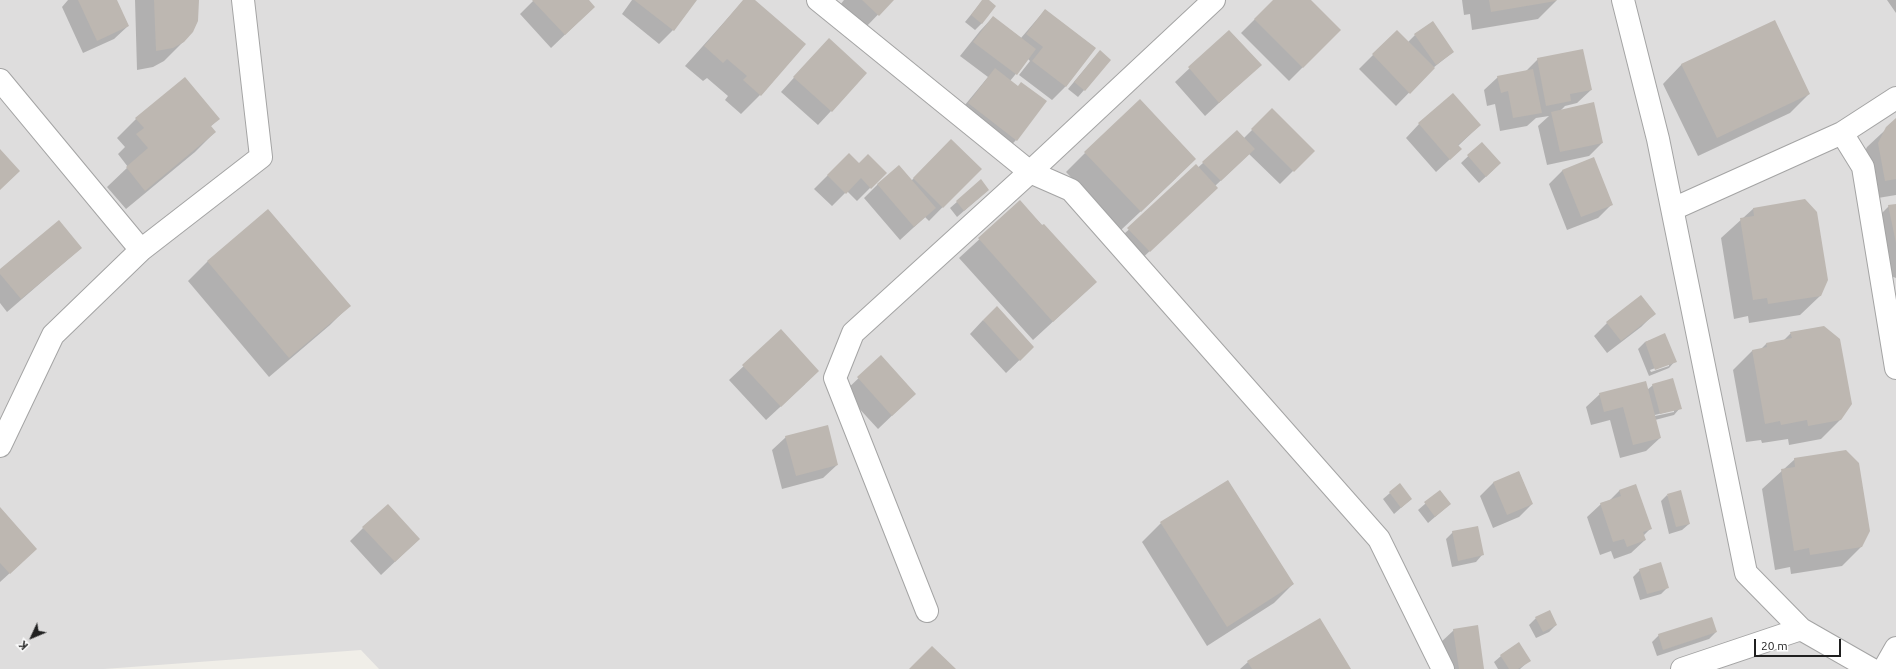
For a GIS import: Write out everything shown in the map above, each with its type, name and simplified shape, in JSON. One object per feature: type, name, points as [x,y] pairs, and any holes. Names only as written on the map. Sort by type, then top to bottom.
[{"type":"street","points":[[0,446],[53,335],[141,250],[261,157],[243,0]]},
{"type":"street","points":[[818,0],[1030,172],[1071,190],[1379,540],[1442,669]]},
{"type":"street","points":[[926,611],[835,378],[853,333],[1030,172],[1214,0]]},
{"type":"street","points":[[1623,0],[1658,139],[1746,573],[1801,629],[1871,669]]},
{"type":"street","points":[[0,80],[141,250]]},
{"type":"street","points":[[1673,209],[1842,133],[1896,98]]},
{"type":"street","points":[[1842,133],[1864,168],[1896,368]]},
{"type":"street","points":[[1682,669],[1801,629]]},
{"type":"street","points":[[1884,669],[1896,648]]},
{"type":"shaded area","points":[[0,0],[1896,0],[1896,669],[379,669],[361,650],[104,669],[0,669]]},
{"type":"building","points":[[78,0],[117,0],[129,26],[97,41]]},
{"type":"building","points":[[154,0],[199,0],[198,21],[193,32],[184,42],[173,48],[156,51]]},
{"type":"building","points":[[532,0],[589,0],[595,7],[565,35]]},
{"type":"building","points":[[634,0],[697,0],[674,31]]},
{"type":"building","points":[[743,0],[755,0],[806,44],[761,96],[743,80],[747,76],[727,59],[723,63],[704,46]]},
{"type":"building","points":[[862,0],[894,0],[879,16]]},
{"type":"building","points":[[982,0],[989,0],[996,6],[982,24],[971,15]]},
{"type":"building","points":[[1273,0],[1311,0],[1341,30],[1303,68],[1254,19]]},
{"type":"building","points":[[1489,0],[1556,0],[1556,1],[1491,12]]},
{"type":"building","points":[[1045,9],[1096,48],[1066,87],[1032,61],[1043,47],[1026,34]]},
{"type":"building","points":[[993,16],[1036,49],[1017,75],[973,42]]},
{"type":"building","points":[[1775,20],[1810,94],[1717,138],[1681,64]]},
{"type":"building","points":[[1433,21],[1454,52],[1436,65],[1414,34]]},
{"type":"building","points":[[1229,30],[1262,65],[1219,103],[1188,67]]},
{"type":"building","points":[[1397,30],[1435,68],[1410,94],[1372,54]]},
{"type":"building","points":[[829,38],[867,73],[832,112],[793,77]]},
{"type":"building","points":[[1583,49],[1592,90],[1570,94],[1571,101],[1546,106],[1537,58]]},
{"type":"building","points":[[1100,50],[1111,60],[1085,91],[1074,82]]},
{"type":"building","points":[[995,68],[1018,86],[1021,82],[1047,101],[1017,141],[968,103]]},
{"type":"building","points":[[1533,69],[1542,113],[1513,118],[1508,91],[1501,93],[1497,76]]},
{"type":"building","points":[[185,77],[220,119],[211,126],[216,132],[145,191],[126,167],[148,148],[136,134],[144,128],[135,118]]},
{"type":"building","points":[[1453,93],[1481,125],[1458,145],[1462,149],[1450,160],[1418,123]]},
{"type":"building","points":[[1140,99],[1196,159],[1141,212],[1084,152]]},
{"type":"building","points":[[1594,102],[1603,143],[1560,152],[1551,112]]},
{"type":"building","points":[[1272,108],[1315,151],[1294,172],[1251,129]]},
{"type":"building","points":[[1896,118],[1896,179],[1885,181],[1878,143],[1886,127]]},
{"type":"building","points":[[1237,130],[1255,149],[1221,181],[1202,162]]},
{"type":"building","points":[[951,139],[982,169],[943,208],[913,178]]},
{"type":"building","points":[[1482,142],[1501,163],[1486,177],[1467,155]]},
{"type":"building","points":[[0,149],[20,171],[0,190]]},
{"type":"building","points":[[849,153],[859,163],[868,154],[887,173],[871,189],[861,178],[846,194],[827,175]]},
{"type":"building","points":[[1594,157],[1613,205],[1581,217],[1562,170]]},
{"type":"building","points":[[1196,164],[1218,188],[1150,252],[1127,228]]},
{"type":"building","points":[[899,165],[936,208],[914,227],[877,184]]},
{"type":"building","points":[[981,179],[989,190],[964,211],[956,201]]},
{"type":"building","points":[[1805,199],[1817,212],[1828,280],[1821,296],[1768,304],[1767,298],[1753,300],[1740,218],[1754,216],[1753,208]]},
{"type":"building","points":[[1020,200],[1097,282],[1053,322],[978,238]]},
{"type":"building","points":[[1896,204],[1896,243],[1888,205]]},
{"type":"building","points":[[268,209],[351,306],[289,358],[207,261]]},
{"type":"building","points":[[59,220],[82,248],[21,299],[0,274],[0,269]]},
{"type":"building","points":[[1641,295],[1656,314],[1621,341],[1606,322]]},
{"type":"building","points":[[997,306],[1034,347],[1020,361],[983,320]]},
{"type":"building","points":[[1824,326],[1840,339],[1852,404],[1841,420],[1808,426],[1807,420],[1781,425],[1780,421],[1765,424],[1752,350],[1767,347],[1766,343],[1792,338],[1790,332]]},
{"type":"building","points":[[781,329],[819,371],[781,407],[742,365]]},
{"type":"building","points":[[1665,333],[1677,362],[1655,370],[1645,342]]},
{"type":"building","points":[[881,355],[916,394],[892,416],[857,377]]},
{"type":"building","points":[[1673,378],[1682,409],[1660,414],[1652,384]]},
{"type":"building","points":[[1646,381],[1661,438],[1633,445],[1623,407],[1604,412],[1599,393]]},
{"type":"building","points":[[828,425],[838,465],[796,476],[785,436]]},
{"type":"building","points":[[1846,450],[1859,463],[1870,531],[1862,547],[1810,555],[1809,548],[1794,551],[1781,469],[1795,467],[1794,458]]},
{"type":"building","points":[[1519,471],[1533,504],[1507,515],[1493,482]]},
{"type":"building","points":[[1228,480],[1294,584],[1227,627],[1160,522]]},
{"type":"building","points":[[1400,483],[1412,499],[1401,508],[1389,492]]},
{"type":"building","points":[[1636,484],[1652,529],[1643,532],[1646,540],[1627,547],[1624,539],[1613,542],[1600,503],[1621,496],[1619,490]]},
{"type":"building","points":[[1440,490],[1451,504],[1435,517],[1424,502]]},
{"type":"building","points":[[1681,490],[1690,524],[1676,527],[1667,494]]},
{"type":"building","points":[[388,504],[420,539],[395,562],[362,527]]},
{"type":"building","points":[[0,507],[37,549],[10,574],[0,563]]},
{"type":"building","points":[[1478,526],[1484,555],[1458,561],[1452,531]]},
{"type":"building","points":[[1661,562],[1669,588],[1647,594],[1639,569]]},
{"type":"building","points":[[1550,610],[1557,625],[1543,632],[1535,617]]},
{"type":"building","points":[[1712,617],[1717,632],[1663,650],[1658,634]]},
{"type":"building","points":[[1320,618],[1351,669],[1252,669],[1247,661]]},
{"type":"building","points":[[1478,625],[1484,669],[1459,669],[1453,629]]},
{"type":"building","points":[[1519,642],[1531,661],[1518,669],[1509,669],[1500,655]]},
{"type":"building","points":[[932,646],[956,669],[909,669]]}]
